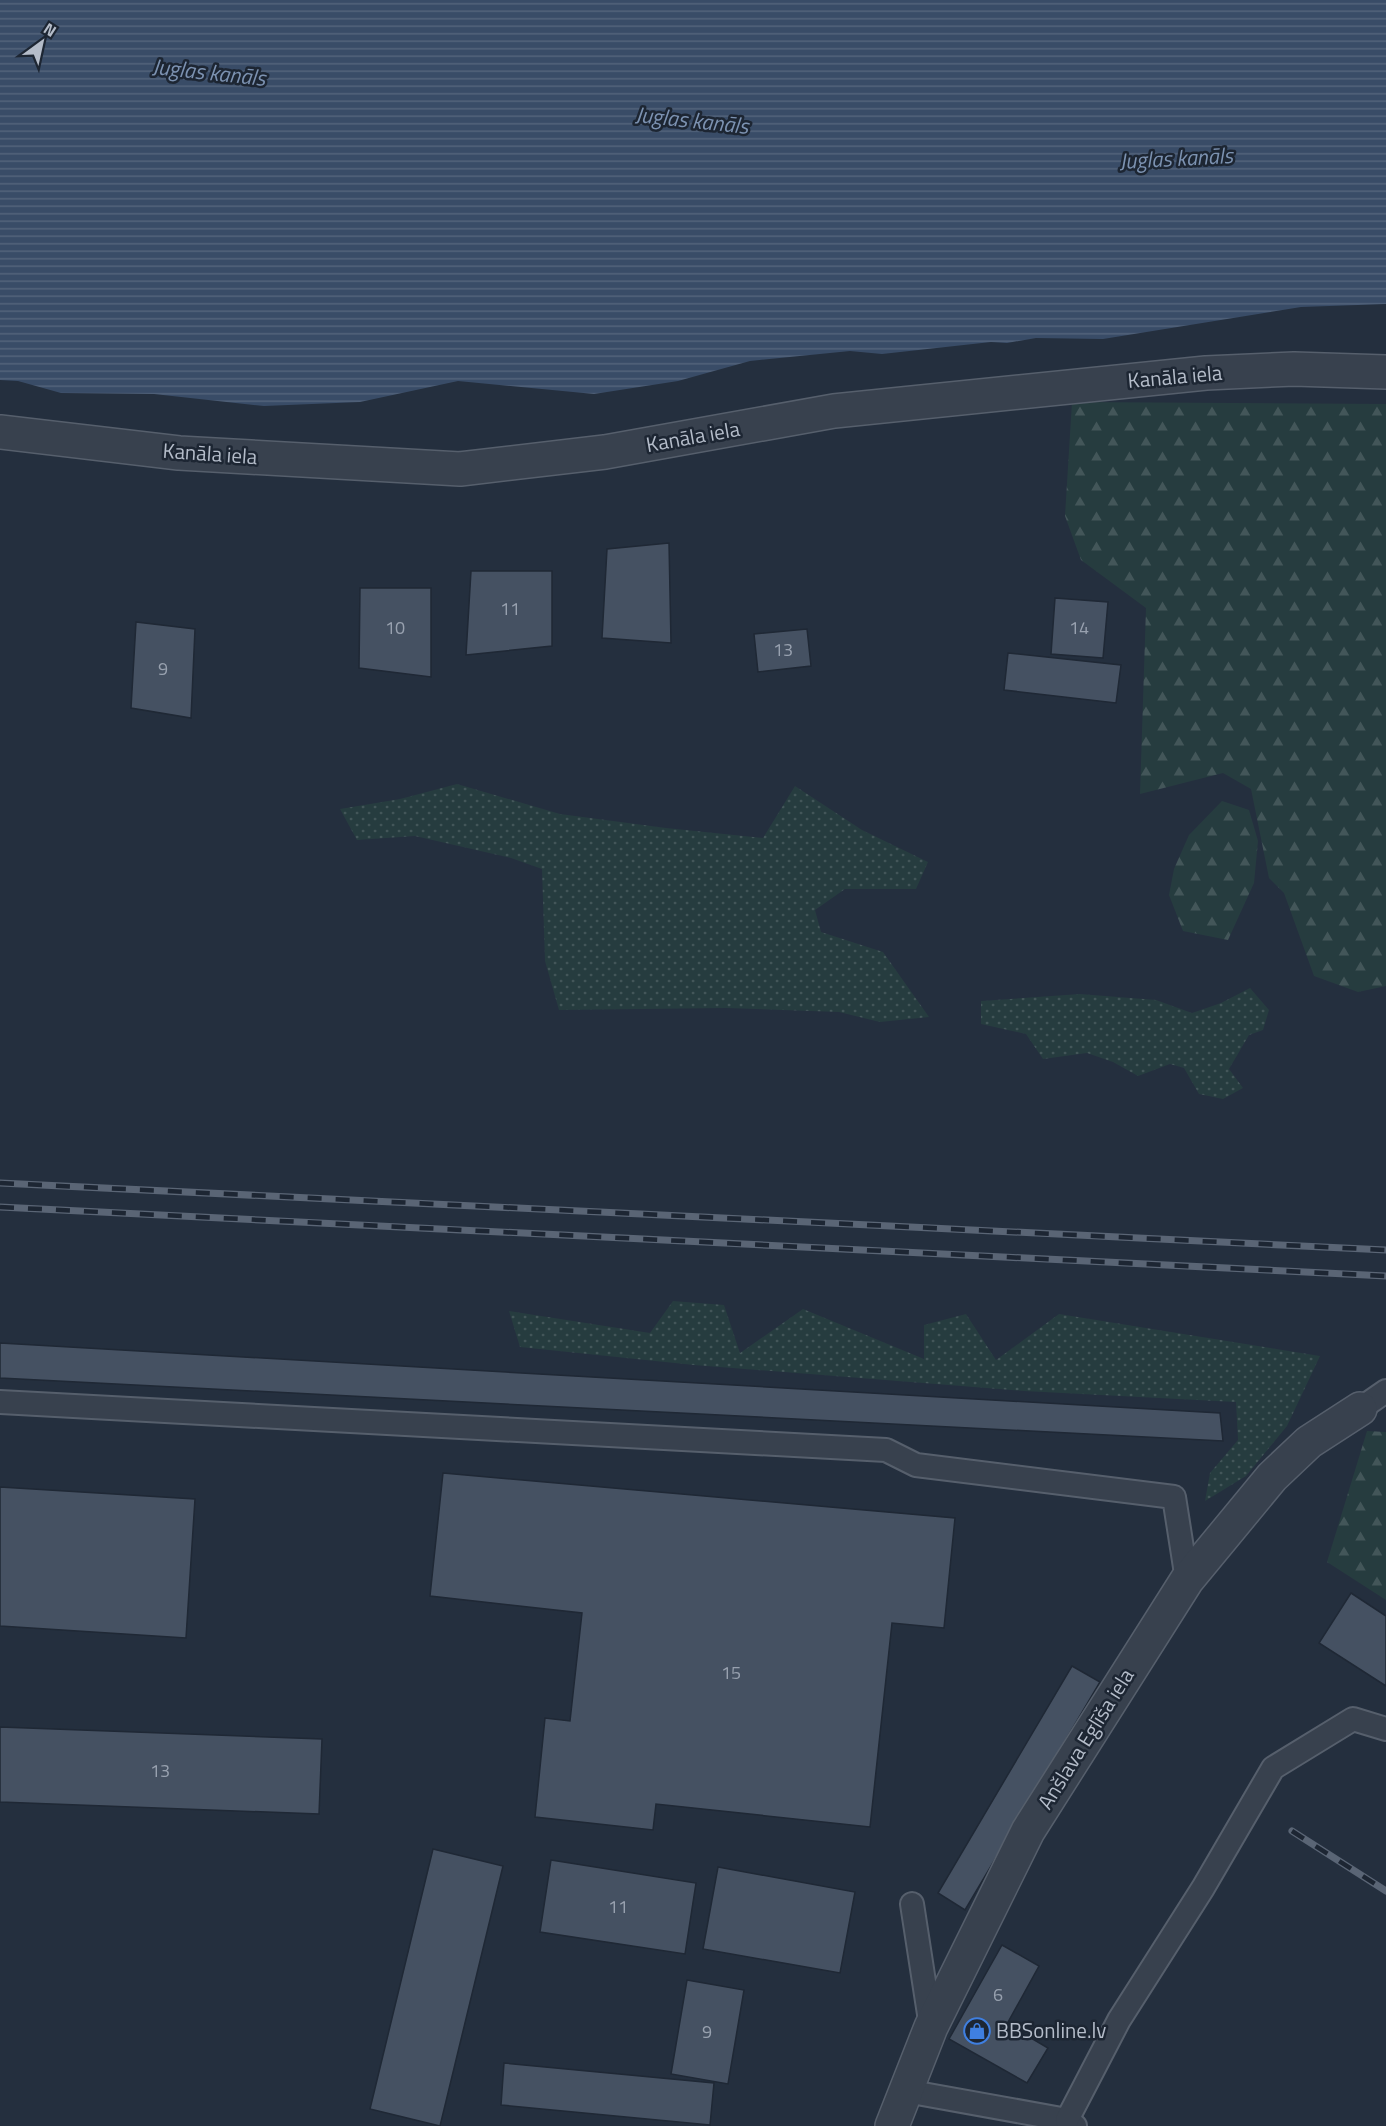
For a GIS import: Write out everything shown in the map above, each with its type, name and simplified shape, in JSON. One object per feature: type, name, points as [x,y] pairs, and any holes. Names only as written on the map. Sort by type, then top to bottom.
[{"type":"street","name":"Kanāla iela","points":[[0,432],[179,453],[460,469],[605,452],[834,411],[1206,373],[1294,369],[1386,372]]},
{"type":"street","name":"Anšlava Eglīša iela","points":[[892,2126],[931,2027],[1028,1832],[1187,1580],[1272,1478],[1309,1442],[1373,1400]]},
{"type":"lane","points":[[0,1402],[886,1450],[916,1465],[1174,1497],[1187,1580]]},
{"type":"lane","points":[[906,2091],[1071,2123],[1119,2020],[1203,1888],[1274,1768],[1353,1719],[1386,1730]]},
{"type":"lane","points":[[912,1904],[931,2027]]},
{"type":"green space","points":[[1072,402],[1386,404],[1386,986],[1358,992],[1314,976],[1284,893],[1269,878],[1251,789],[1223,773],[1140,794],[1146,608],[1081,560],[1065,516]]},
{"type":"green space","points":[[457,784],[560,814],[763,838],[795,786],[862,830],[928,862],[916,889],[845,889],[815,910],[821,932],[883,952],[929,1017],[880,1022],[839,1012],[726,1008],[559,1010],[545,961],[542,869],[511,858],[415,836],[357,840],[340,809],[400,799]]},
{"type":"green space","points":[[1222,801],[1249,810],[1258,841],[1254,883],[1228,940],[1183,931],[1169,895],[1174,869],[1189,835]]},
{"type":"green space","points":[[1250,988],[1269,1010],[1263,1030],[1249,1035],[1229,1069],[1243,1088],[1223,1099],[1199,1094],[1184,1068],[1170,1064],[1138,1076],[1113,1062],[1087,1053],[1043,1059],[1026,1034],[981,1024],[981,1001],[1080,994],[1156,1000],[1192,1013],[1221,1003]]},
{"type":"green space","points":[[673,1301],[724,1305],[740,1353],[803,1309],[924,1359],[924,1325],[966,1314],[996,1360],[1059,1314],[1320,1356],[1287,1426],[1246,1476],[1205,1501],[1210,1473],[1238,1440],[1236,1402],[1024,1391],[694,1365],[520,1347],[509,1311],[650,1333]]},
{"type":"green space","points":[[1367,1431],[1386,1432],[1386,1600],[1327,1562]]},
{"type":"water","name":"Juglas kanāls","points":[[0,0],[1386,0],[1386,304],[1301,307],[1103,339],[1036,338],[1007,343],[991,342],[882,354],[850,351],[750,361],[678,381],[594,394],[458,381],[360,402],[264,406],[154,394],[61,393],[18,381],[0,380]]},
{"type":"building","points":[[669,543],[671,643],[602,638],[607,549]]},
{"type":"building","points":[[471,571],[552,571],[552,646],[466,655]]},
{"type":"building","points":[[360,588],[431,588],[431,677],[359,668]]},
{"type":"building","points":[[1055,598],[1108,602],[1103,658],[1051,654]]},
{"type":"building","points":[[136,622],[195,629],[191,718],[131,708]]},
{"type":"building","points":[[807,629],[811,666],[758,672],[754,634]]},
{"type":"building","points":[[1008,653],[1121,665],[1116,703],[1004,690]]},
{"type":"building","points":[[0,1343],[1220,1413],[1223,1441],[0,1378]]},
{"type":"building","points":[[443,1473],[955,1518],[944,1628],[892,1623],[870,1827],[656,1804],[653,1830],[535,1817],[545,1718],[570,1721],[582,1613],[430,1596]]},
{"type":"building","points":[[0,1487],[195,1499],[186,1638],[0,1626]]},
{"type":"building","points":[[1351,1593],[1386,1616],[1386,1686],[1319,1643]]},
{"type":"building","points":[[1072,1666],[1100,1682],[965,1910],[938,1893]]},
{"type":"building","points":[[0,1727],[322,1739],[319,1814],[0,1802]]},
{"type":"building","points":[[433,1849],[503,1866],[440,2126],[370,2109]]},
{"type":"building","points":[[551,1860],[696,1883],[685,1954],[540,1932]]},
{"type":"building","points":[[718,1867],[855,1892],[840,1973],[703,1949]]},
{"type":"building","points":[[1002,1945],[1039,1966],[1007,2024],[1048,2048],[1027,2083],[949,2039]]},
{"type":"building","points":[[687,1980],[744,1990],[728,2084],[671,2074]]},
{"type":"building","points":[[504,2063],[714,2083],[710,2125],[501,2105]]},
{"type":"railway","points":[[0,1183],[1386,1250]]},
{"type":"railway","points":[[0,1207],[1386,1276]]},
{"type":"railway","points":[[1292,1831],[1386,1891]]},
{"type":"place","name":"BBSonline.lv","points":[[977,2031]]}]
